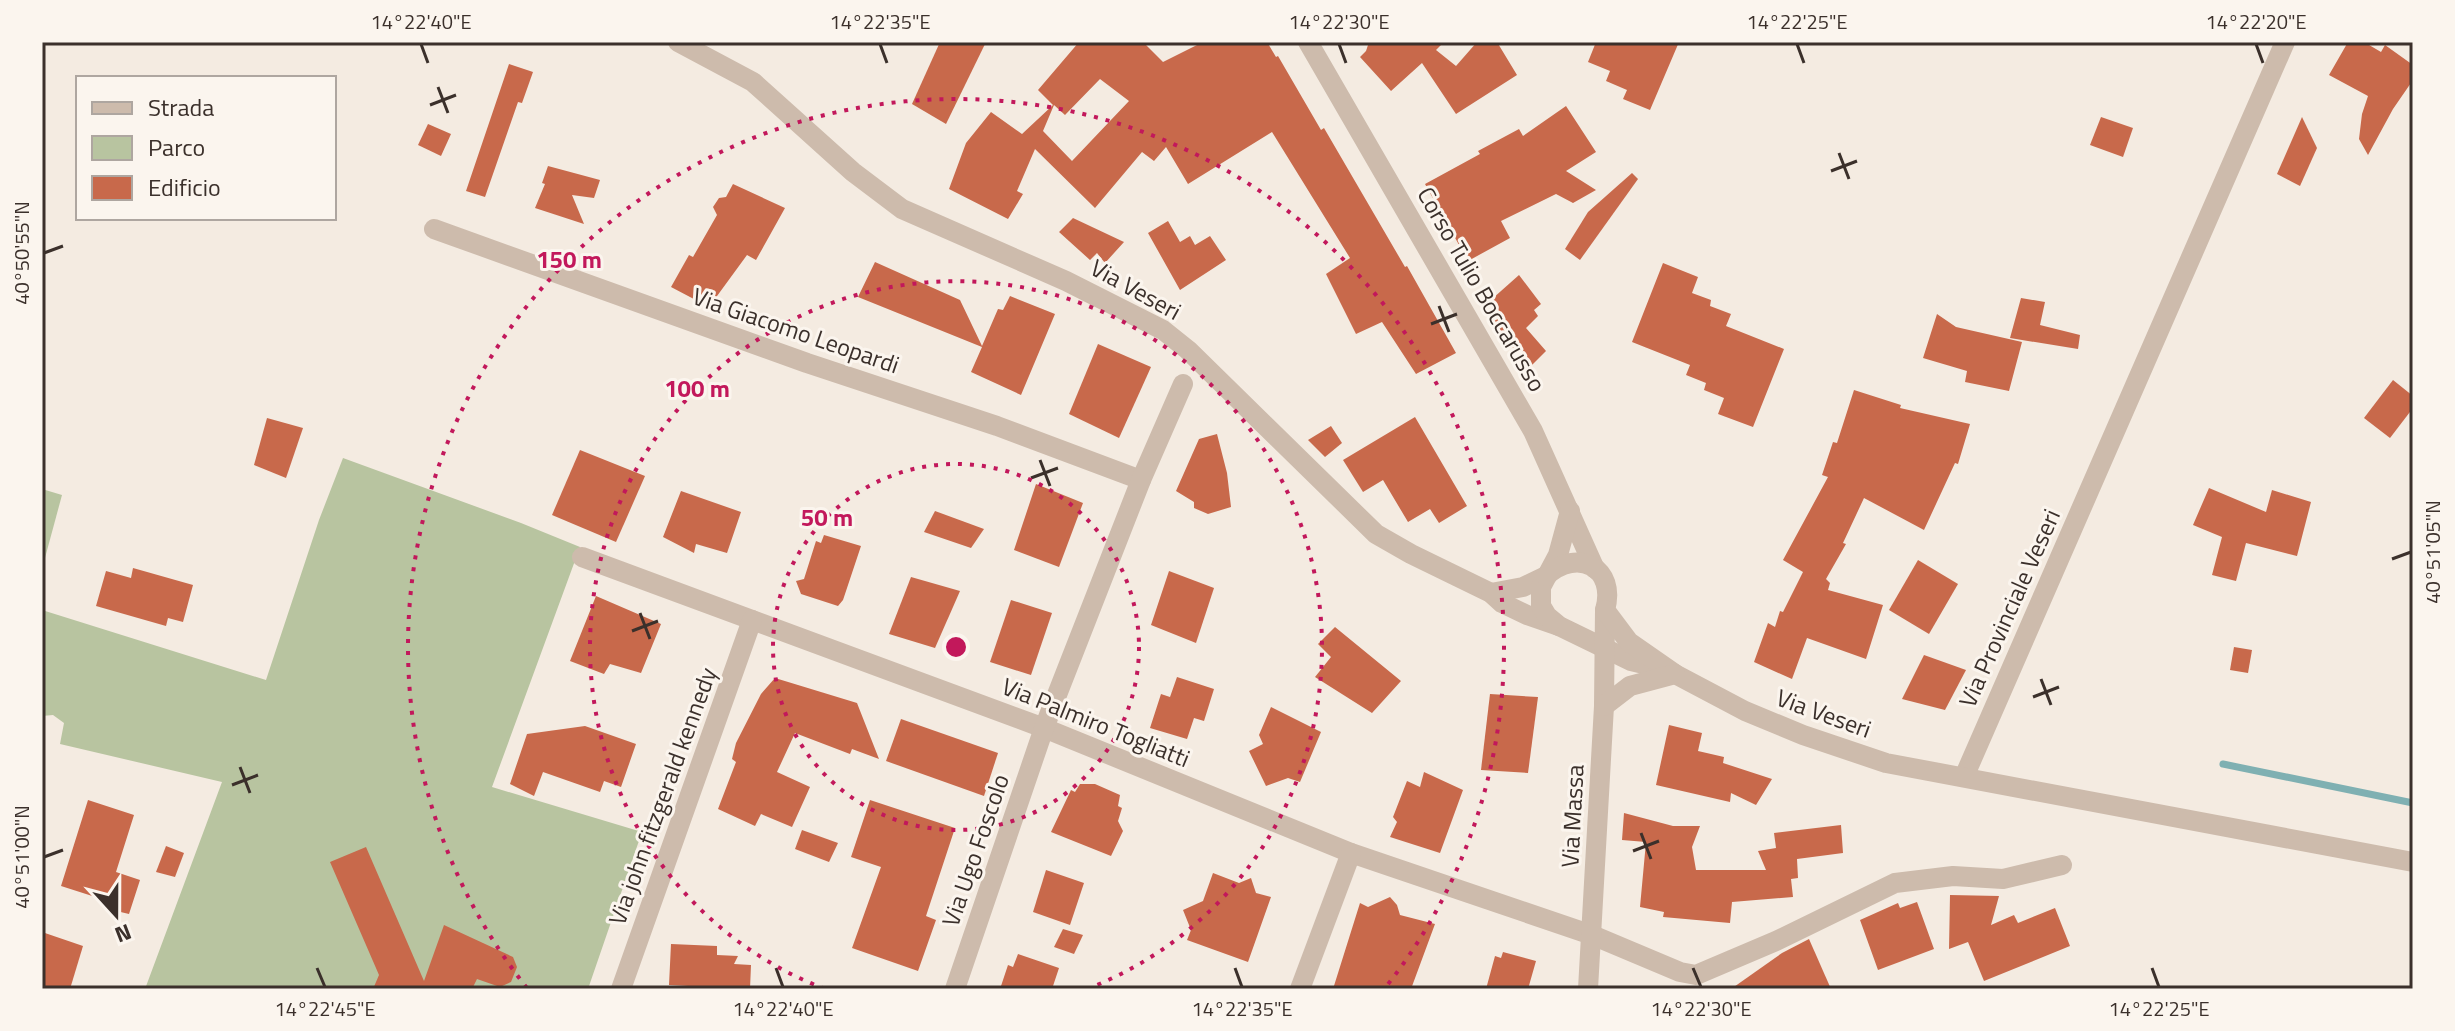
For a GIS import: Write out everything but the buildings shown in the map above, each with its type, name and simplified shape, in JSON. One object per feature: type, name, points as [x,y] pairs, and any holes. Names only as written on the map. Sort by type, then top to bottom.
[{"type":"street","name":"Via Veseri","points":[[678,42],[753,82],[853,172],[902,209],[1066,281],[1163,330],[1188,350],[1376,534],[1527,615],[1564,628],[1631,661],[1675,674]]},
{"type":"street","name":"Corso Tulio Boccarusso","points":[[1308,42],[1533,431],[1595,569]]},
{"type":"street","name":"Via Provinciale Veseri","points":[[1964,777],[2285,42]]},
{"type":"street","name":"Via Giacomo Leopardi","points":[[434,229],[792,358],[997,426],[1141,480]]},
{"type":"street","points":[[1044,728],[1141,480],[1183,384]]},
{"type":"street","points":[[1491,593],[1523,587],[1546,576],[1565,562],[1577,561],[1595,569],[1607,587],[1605,610],[1594,623],[1582,629],[1564,628],[1547,616],[1541,606],[1541,587],[1546,576],[1558,555],[1570,511]]},
{"type":"street","name":"Via Palmiro Togliatti","points":[[582,557],[1044,728],[1351,853],[1592,935],[1680,972],[1696,975],[1776,941],[1895,883],[1953,876],[2003,879],[2062,865]]},
{"type":"street","name":"Via Veseri","points":[[1605,610],[1629,642],[1675,674],[1745,711],[1838,748],[1886,763],[1964,777]]},
{"type":"street","name":"Via Massa","points":[[1588,989],[1604,706],[1605,610]]},
{"type":"street","name":"Via john fitzgerald kennedy","points":[[621,989],[752,620]]},
{"type":"street","points":[[1604,706],[1630,686],[1675,674]]},
{"type":"street","name":"Via Ugo Foscolo","points":[[955,989],[1044,728]]},
{"type":"street","points":[[1964,777],[2413,862]]},
{"type":"street","points":[[1300,989],[1351,853]]},
{"type":"green space","points":[[343,458],[580,547],[492,787],[642,832],[588,989],[145,989],[222,782],[60,744],[64,723],[53,715],[42,716],[42,610],[266,680]]},
{"type":"green space","points":[[42,489],[62,495],[42,569]]},
{"type":"waterway","points":[[2223,764],[2413,803]]}]
